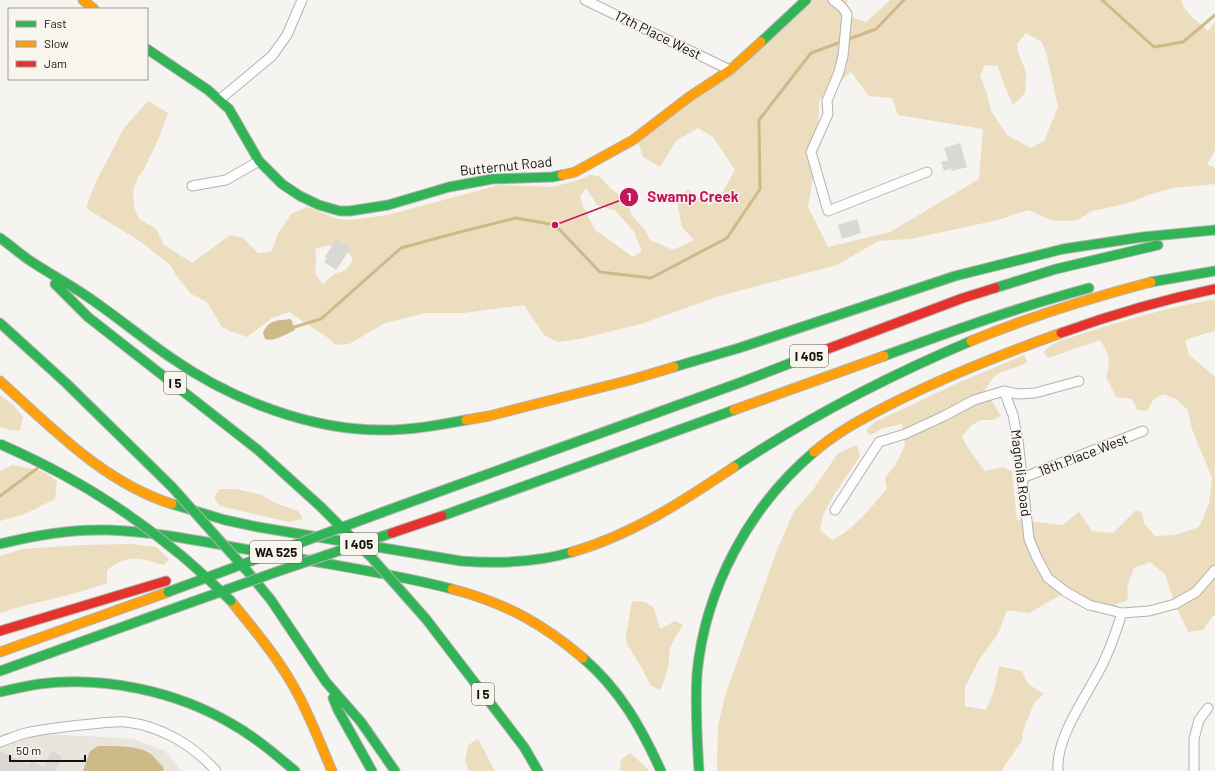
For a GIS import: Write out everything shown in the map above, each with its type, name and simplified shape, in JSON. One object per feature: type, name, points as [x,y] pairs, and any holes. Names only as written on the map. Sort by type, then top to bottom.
[{"type":"main road","points":[[84,0],[93,8]]},
{"type":"main road","name":"Butternut Road","points":[[148,50],[208,90],[229,109],[259,161],[290,191],[314,203],[340,211],[350,211],[388,204],[449,187],[492,179],[552,177],[575,172],[633,140],[688,97],[730,70],[806,0]]},
{"type":"main road","points":[[29,260],[85,295],[195,374],[228,391],[269,408],[321,423],[344,427],[384,430],[410,429],[489,416],[637,378],[747,346],[955,276],[1064,249],[1143,237],[1215,232]]},
{"type":"main road","name":"I 405","points":[[384,512],[739,383],[963,298],[1056,269],[1215,232]]},
{"type":"main road","name":"I 5","points":[[0,238],[29,260],[88,316],[258,450],[321,507],[372,558],[426,619],[524,747],[538,771]]},
{"type":"main road","points":[[1178,268],[1215,262]]},
{"type":"main road","points":[[0,381],[86,458],[128,486],[148,496],[174,505],[242,524],[446,558],[491,563],[542,560],[594,545],[620,535],[649,520],[784,435],[839,403],[950,350],[1008,326],[1076,303],[1154,282],[1215,270]]},
{"type":"main road","name":"I 405","points":[[276,572],[442,516],[972,324],[1056,297],[1101,285]]},
{"type":"main road","points":[[699,771],[697,682],[704,630],[712,602],[732,555],[759,510],[789,475],[807,458],[829,439],[859,420],[942,379],[1032,344],[1128,312],[1190,294],[1215,289]]},
{"type":"main road","points":[[0,323],[49,366],[172,487],[248,572],[271,600],[326,682],[361,722],[395,771]]},
{"type":"main road","points":[[0,444],[36,459],[108,501],[165,543],[231,601],[266,645],[292,684],[314,728],[332,771]]},
{"type":"main road","points":[[188,573],[323,529],[384,512]]},
{"type":"main road","name":"WA 525","points":[[0,652],[384,512]]},
{"type":"main road","points":[[0,544],[21,538],[78,530],[136,532],[338,565],[449,587],[475,594],[499,604],[540,626],[583,658],[623,701],[638,724],[661,771]]},
{"type":"main road","name":"WA 525","points":[[0,671],[276,572]]},
{"type":"main road","points":[[0,630],[169,580]]},
{"type":"main road","points":[[0,692],[17,687],[44,683],[76,682],[123,686],[148,690],[178,699],[213,713],[255,738],[295,771]]},
{"type":"main road","points":[[326,682],[338,710],[372,771]]},
{"type":"street","points":[[219,100],[272,56],[287,35],[302,0]]},
{"type":"street","name":"17th Place West","points":[[585,0],[730,70]]},
{"type":"street","points":[[833,0],[842,7],[847,14],[843,56],[839,72],[827,101],[828,114],[810,152],[828,211],[927,172]]},
{"type":"street","points":[[192,186],[226,180],[259,161]]},
{"type":"street","points":[[835,510],[879,442],[905,434],[974,400],[1004,391],[1026,394],[1079,381]]},
{"type":"street","name":"Magnolia Road","points":[[1004,391],[1013,415],[1018,440],[1028,539],[1036,558],[1048,578],[1066,592],[1089,605],[1122,613],[1149,611],[1175,604],[1196,592],[1215,570]]},
{"type":"street","name":"18th Place West","points":[[1022,478],[1143,431]]},
{"type":"street","points":[[1058,771],[1058,762],[1066,734],[1084,697],[1105,660],[1122,613]]},
{"type":"street","points":[[1194,771],[1194,739],[1199,720],[1208,708]]},
{"type":"street","points":[[0,742],[26,733],[58,728],[108,722],[141,724],[173,736],[204,758],[216,771]]},
{"type":"shaded area","points":[[810,0],[848,0],[846,6],[851,17],[866,22],[890,0],[1181,0],[1188,13],[1208,31],[1215,22],[1215,150],[1207,164],[1215,168],[1215,184],[1173,188],[1148,195],[1129,203],[1092,211],[1078,220],[1051,220],[1028,210],[998,220],[910,239],[878,241],[837,265],[716,297],[641,324],[579,339],[558,342],[544,335],[524,305],[464,313],[426,313],[385,323],[349,344],[336,345],[327,337],[289,312],[272,318],[247,337],[222,327],[207,302],[191,294],[169,264],[141,242],[86,208],[95,184],[124,128],[148,101],[168,113],[159,138],[144,169],[138,177],[133,191],[134,207],[139,219],[156,229],[164,245],[192,263],[230,235],[243,238],[258,253],[271,252],[278,234],[291,214],[307,207],[338,219],[351,220],[388,215],[499,185],[552,187],[576,181],[590,175],[599,176],[611,189],[627,199],[631,214],[645,230],[650,240],[673,250],[694,240],[682,227],[676,197],[688,190],[710,205],[723,191],[735,170],[713,137],[698,128],[676,141],[660,167],[643,157],[638,142]],"holes":[[[1026,33],[1042,42],[1047,56],[1058,107],[1044,141],[1031,148],[1007,135],[991,111],[980,75],[985,65],[998,66],[1013,105],[1025,93],[1026,72],[1018,52],[1017,44]],[[851,72],[869,96],[892,98],[898,115],[983,129],[979,179],[890,232],[828,247],[808,207],[818,147],[819,101]],[[586,188],[597,205],[616,211],[634,232],[642,251],[633,257],[595,230],[582,204],[580,196]],[[329,245],[337,247],[346,251],[353,260],[346,270],[334,274],[323,284],[316,275],[315,271],[315,249]]]},
{"type":"shaded area","points":[[1215,299],[1215,331],[1185,340],[1189,355],[1215,377],[1215,615],[1203,630],[1188,632],[1175,604],[1165,574],[1150,562],[1134,568],[1127,587],[1128,600],[1116,604],[1122,613],[1066,592],[1029,613],[1007,610],[998,634],[979,660],[965,687],[965,706],[986,710],[994,691],[999,666],[1022,671],[1028,684],[1044,694],[1034,703],[1023,731],[1022,741],[1002,771],[717,771],[718,725],[726,693],[777,550],[794,511],[813,490],[838,453],[857,445],[860,456],[834,495],[823,515],[820,530],[832,540],[848,530],[862,518],[887,489],[885,478],[896,464],[905,445],[902,424],[884,428],[870,435],[866,430],[875,422],[958,383],[1024,355],[1027,362],[998,374],[993,378],[985,390],[1001,416],[992,420],[981,420],[972,425],[962,436],[968,448],[985,471],[1003,467],[1012,471],[1017,520],[1063,525],[1079,512],[1092,531],[1113,533],[1136,510],[1142,513],[1144,523],[1155,536],[1175,535],[1199,527],[1209,504],[1212,478],[1192,429],[1188,410],[1176,399],[1163,394],[1153,400],[1147,411],[1137,410],[1132,399],[1116,397],[1106,377],[1109,366],[1109,358],[1100,340],[1048,358],[1044,352],[1047,348],[1057,342],[1068,338],[1133,318]]},
{"type":"shaded area","points":[[291,319],[295,330],[277,339],[265,339],[263,333],[268,325],[274,322]]},
{"type":"shaded area","points":[[0,395],[12,404],[23,417],[20,431],[0,427]]},
{"type":"shaded area","points":[[12,465],[42,471],[57,481],[55,499],[25,514],[0,521],[0,471]]},
{"type":"shaded area","points":[[219,489],[236,489],[262,495],[275,503],[298,511],[303,519],[289,522],[220,506],[214,498]]},
{"type":"shaded area","points":[[131,544],[156,547],[169,559],[164,565],[141,559],[128,559],[107,570],[107,583],[94,588],[0,613],[0,556],[23,549],[81,545]]},
{"type":"shaded area","points":[[632,601],[645,602],[654,608],[660,629],[675,621],[683,625],[670,648],[668,667],[660,690],[651,686],[627,644],[626,636]]},
{"type":"shaded area","points":[[7,733],[133,739],[165,751],[181,771],[0,771],[0,735]]},
{"type":"shaded area","points":[[478,739],[495,771],[469,771],[465,761],[468,745]]},
{"type":"shaded area","points":[[98,746],[123,746],[148,752],[163,767],[164,771],[83,771],[90,751]]},
{"type":"shaded area","points":[[630,753],[648,769],[648,771],[622,771],[620,769],[621,760]]},
{"type":"building","points":[[960,143],[967,167],[952,171],[951,168],[944,171],[941,162],[948,160],[944,148]]},
{"type":"building","points":[[857,219],[861,233],[842,239],[838,225]]},
{"type":"building","points":[[336,239],[351,248],[336,270],[324,262],[327,258],[325,257]]},
{"type":"building","points":[[0,751],[28,765],[31,760],[44,767],[52,751],[62,757],[55,771],[0,771]]},
{"type":"waterway","points":[[291,328],[321,319],[401,248],[516,218],[555,225],[600,272],[651,278],[727,238],[760,189],[759,120],[811,53],[876,29],[904,0]]},
{"type":"waterway","points":[[1102,0],[1154,47],[1183,42],[1215,15]]},
{"type":"waterway","points":[[0,496],[39,467]]},
{"type":"traffic: fast","points":[[761,42],[806,0]]},
{"type":"traffic: fast","points":[[148,50],[208,90],[229,109],[259,161],[282,184],[300,196],[319,205],[340,211],[350,211],[388,205],[449,187],[492,179],[552,177],[562,175]]},
{"type":"traffic: fast","points":[[674,367],[739,348],[955,276],[1063,249],[1143,237],[1215,230]]},
{"type":"traffic: fast","points":[[0,238],[29,260],[96,303],[173,359],[221,388],[247,400],[301,419],[357,429],[405,429],[466,420]]},
{"type":"traffic: fast","points":[[995,288],[1056,269],[1158,245]]},
{"type":"traffic: fast","points":[[1151,282],[1215,271]]},
{"type":"traffic: fast","points":[[55,284],[88,317],[258,450],[321,507]]},
{"type":"traffic: fast","points":[[884,356],[1037,303],[1089,288]]},
{"type":"traffic: fast","points":[[0,323],[66,383],[172,487]]},
{"type":"traffic: fast","points":[[734,467],[791,431],[850,398],[910,368],[971,341]]},
{"type":"traffic: fast","points":[[383,512],[739,383],[814,354]]},
{"type":"traffic: fast","points":[[442,516],[734,410]]},
{"type":"traffic: fast","points":[[0,444],[68,477],[132,517],[187,560],[231,601]]},
{"type":"traffic: fast","points":[[699,771],[696,710],[697,674],[702,642],[720,581],[734,552],[769,498],[814,452]]},
{"type":"traffic: fast","points":[[172,487],[247,571]]},
{"type":"traffic: fast","points":[[172,504],[225,520],[258,527],[461,561],[517,562],[558,556],[572,552]]},
{"type":"traffic: fast","points":[[321,507],[372,558],[426,619]]},
{"type":"traffic: fast","points":[[168,592],[383,512]]},
{"type":"traffic: fast","points":[[0,544],[40,535],[94,530],[151,533],[366,570],[452,589]]},
{"type":"traffic: fast","points":[[164,612],[392,533]]},
{"type":"traffic: fast","points":[[248,572],[271,600],[326,682],[361,722],[395,771]]},
{"type":"traffic: fast","points":[[0,671],[164,612]]},
{"type":"traffic: fast","points":[[426,619],[524,747],[538,771]]},
{"type":"traffic: fast","points":[[583,658],[619,696],[646,739],[661,771]]},
{"type":"traffic: fast","points":[[0,692],[39,684],[89,682],[114,684],[163,695],[210,712],[232,724],[257,740],[295,771]]},
{"type":"traffic: fast","points":[[333,698],[338,710],[372,771]]},
{"type":"traffic: slow","points":[[83,0],[93,8]]},
{"type":"traffic: slow","points":[[562,175],[575,172],[633,140],[689,97],[730,70],[761,42]]},
{"type":"traffic: slow","points":[[971,341],[1060,308],[1151,282]]},
{"type":"traffic: slow","points":[[814,452],[850,426],[910,395],[974,366],[1061,333]]},
{"type":"traffic: slow","points":[[734,410],[884,356]]},
{"type":"traffic: slow","points":[[466,420],[489,416],[630,380],[674,367]]},
{"type":"traffic: slow","points":[[0,381],[59,435],[101,468],[123,482],[172,504]]},
{"type":"traffic: slow","points":[[572,552],[594,545],[636,527],[696,492],[734,467]]},
{"type":"traffic: slow","points":[[452,589],[489,601],[538,624],[583,658]]},
{"type":"traffic: slow","points":[[0,652],[168,592]]},
{"type":"traffic: slow","points":[[231,601],[270,650],[291,682],[308,715],[332,771]]},
{"type":"traffic: jam","points":[[814,354],[963,298],[995,288]]},
{"type":"traffic: jam","points":[[1061,333],[1137,308],[1215,289]]},
{"type":"traffic: jam","points":[[392,533],[442,516]]},
{"type":"traffic: jam","points":[[0,631],[166,581]]},
{"type":"place","name":"Swamp Creek","points":[[555,225]]}]
